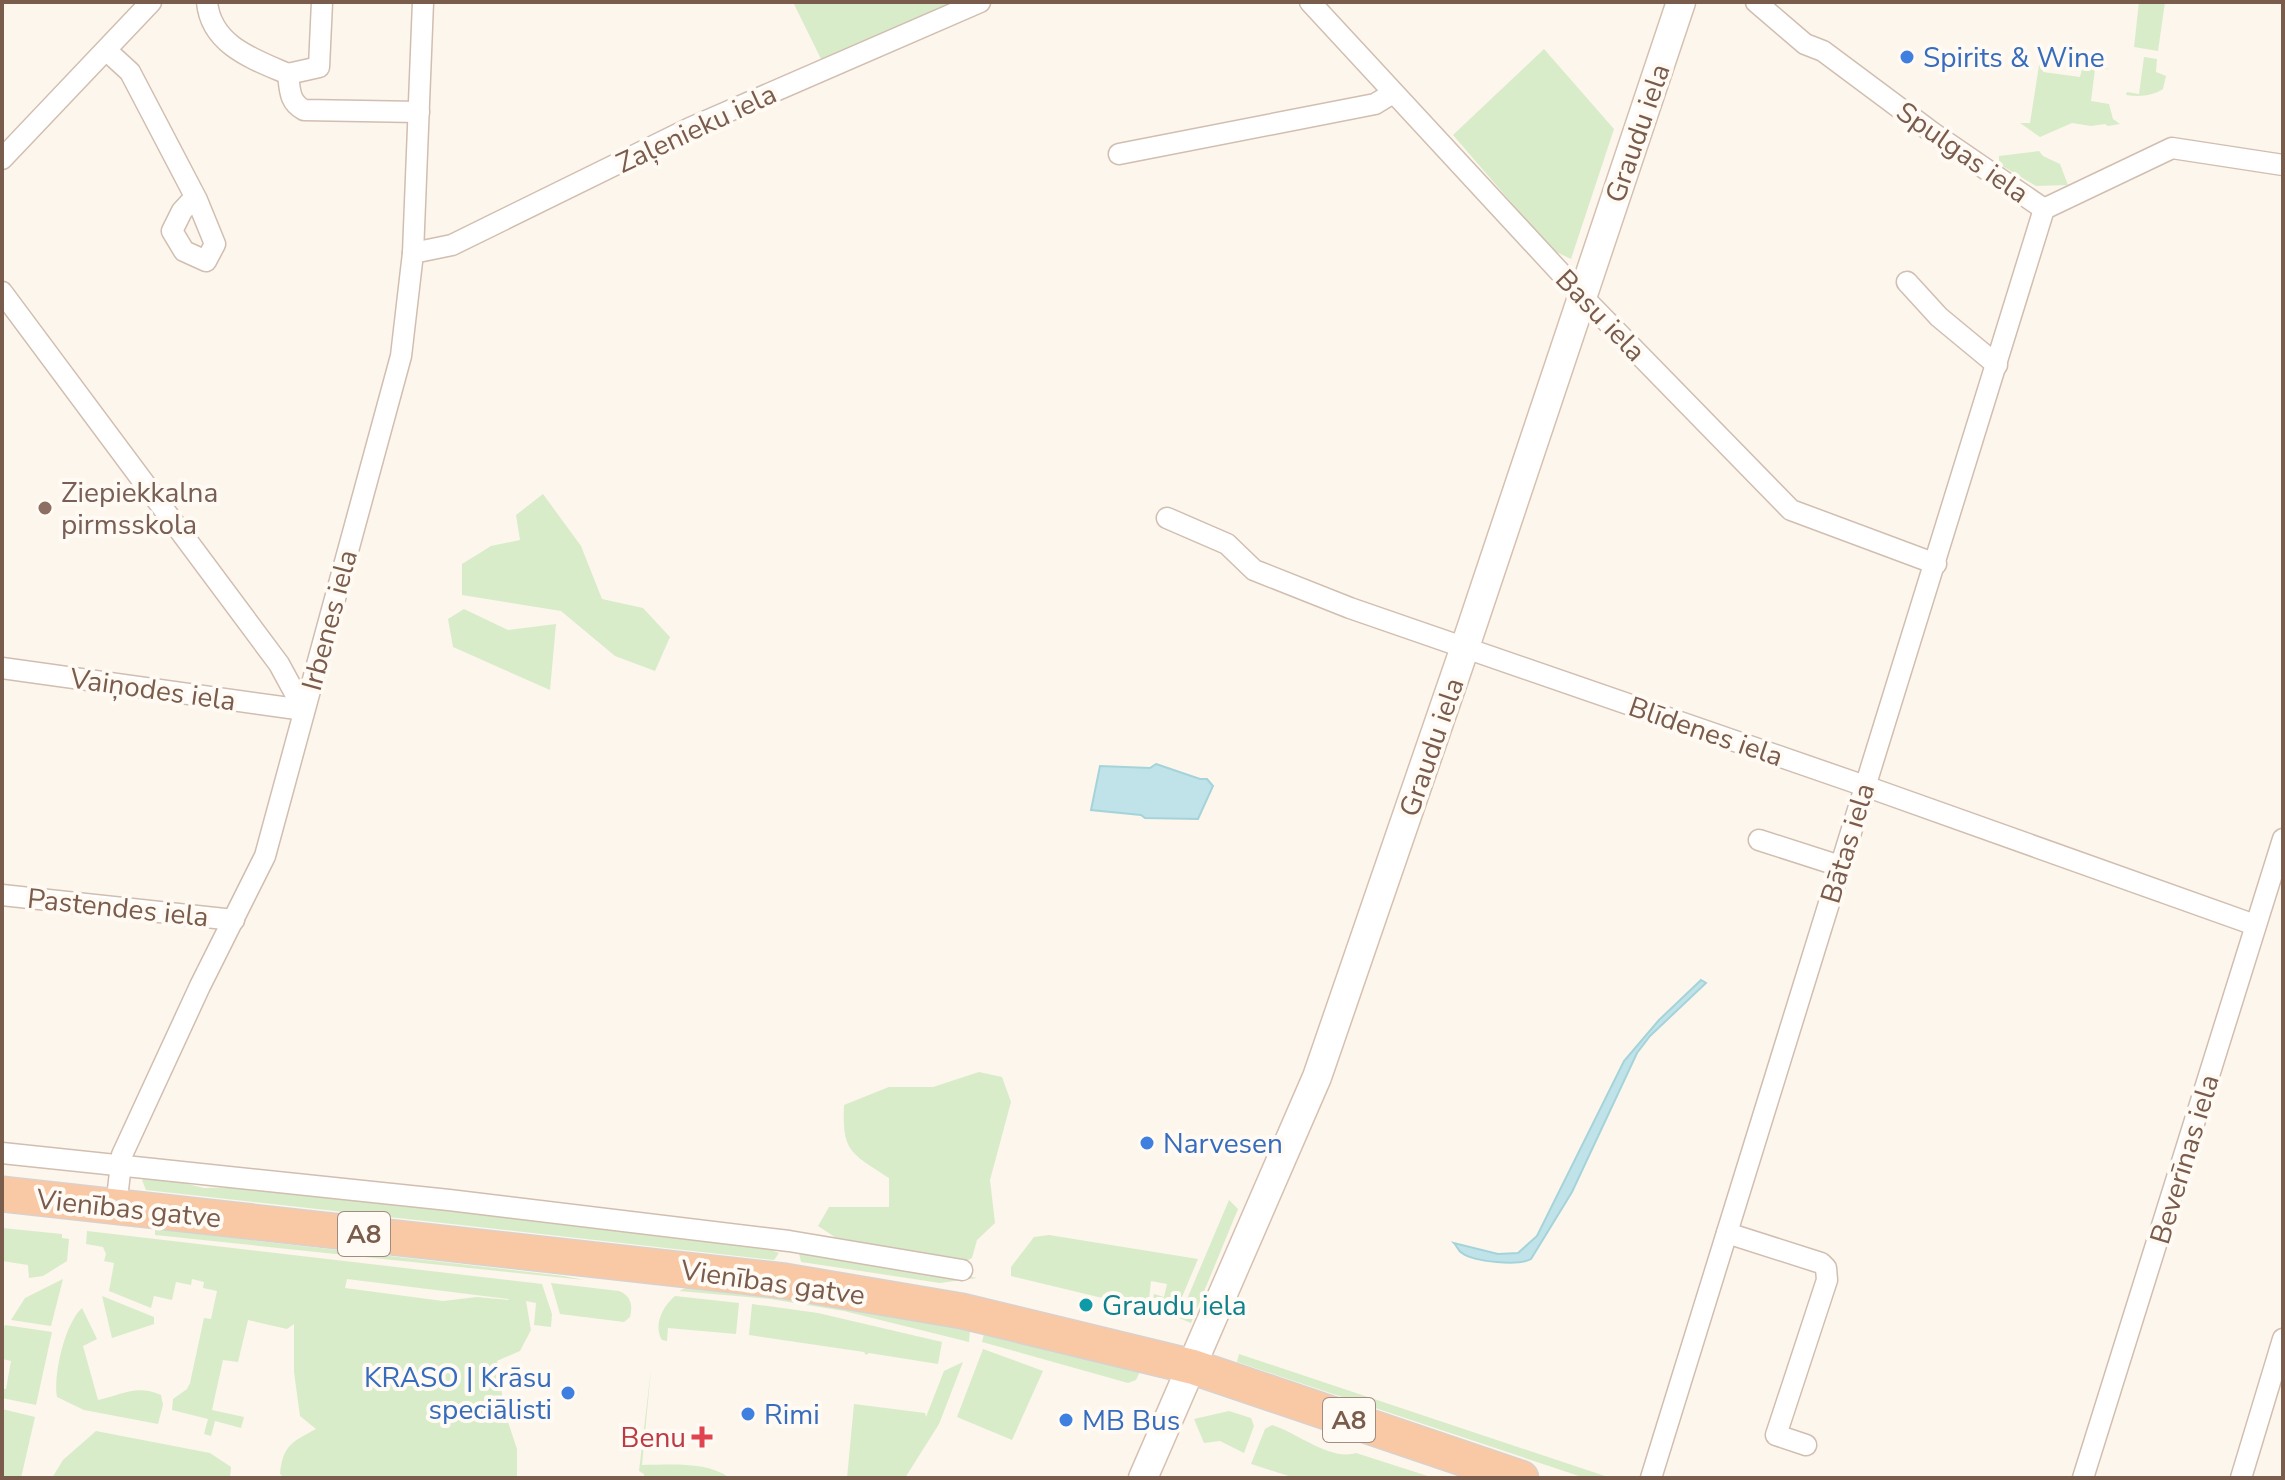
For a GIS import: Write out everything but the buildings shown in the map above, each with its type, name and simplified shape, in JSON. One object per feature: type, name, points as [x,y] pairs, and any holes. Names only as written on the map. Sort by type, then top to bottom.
[{"type":"highway","name":"Vienības gatve","points":[[2,1194],[785,1281],[1015,1322],[1193,1367],[1510,1476]]},
{"type":"main road","name":"Graudu iela","points":[[1143,1478],[1317,1077],[1681,2]]},
{"type":"street","points":[[2,159],[151,2]]},
{"type":"street","points":[[207,2],[209,19],[221,37],[253,59],[288,74],[319,67],[322,2]]},
{"type":"street","name":"Irbenes iela","points":[[116,1207],[122,1155],[200,986],[265,856],[401,356],[413,253],[423,2]]},
{"type":"street","name":"Zaļenieku iela","points":[[413,253],[452,245],[690,128],[980,2]]},
{"type":"street","name":"Basu iela","points":[[1310,2],[1582,296],[1791,510],[1936,564]]},
{"type":"street","name":"Spulgas iela","points":[[1756,2],[1805,44],[1823,51],[1933,133],[2044,209],[2172,148],[2283,165]]},
{"type":"street","points":[[106,50],[130,72],[195,197]]},
{"type":"street","points":[[288,74],[291,98],[295,105],[304,110],[419,112]]},
{"type":"street","points":[[1119,154],[1375,104],[1393,93]]},
{"type":"street","name":"Bātas iela","points":[[1651,1478],[2044,209]]},
{"type":"street","points":[[1907,282],[1939,317],[1997,365]]},
{"type":"street","points":[[2,292],[279,664],[304,710]]},
{"type":"street","name":"Blīdenes iela","points":[[1167,518],[1227,544],[1254,570],[1350,608],[2255,925]]},
{"type":"street","name":"Vaiņodes iela","points":[[2,668],[304,710]]},
{"type":"street","name":"Beverīnas iela","points":[[2083,1478],[2283,839]]},
{"type":"street","points":[[1759,840],[1840,866]]},
{"type":"street","name":"Pastendes iela","points":[[2,895],[234,920]]},
{"type":"street","points":[[2,1153],[449,1200],[789,1241],[962,1270]]},
{"type":"street","points":[[1727,1233],[1821,1263],[1826,1268],[1827,1280],[1776,1435],[1806,1445]]},
{"type":"street","points":[[785,1281],[789,1241]]},
{"type":"street","points":[[2241,1478],[2283,1339]]},
{"type":"green space","points":[[793,2],[955,2],[822,61]]},
{"type":"green space","points":[[2139,2],[2165,2],[2158,51],[2134,47]]},
{"type":"green space","points":[[1544,49],[1614,129],[1571,259],[1552,250],[1453,135]]},
{"type":"green space","points":[[2144,57],[2157,59],[2156,72],[2166,76],[2163,89],[2146,95],[2126,95],[2127,92],[2139,94]]},
{"type":"green space","points":[[2040,59],[2044,61],[2043,72],[2080,77],[2083,65],[2110,69],[2095,69],[2091,101],[2109,104],[2113,119],[2120,124],[2091,126],[2072,123],[2040,137],[2020,123],[2030,123]]},
{"type":"green space","points":[[2039,151],[2060,164],[2068,185],[2036,186],[1999,164],[1999,156]]},
{"type":"green space","points":[[543,494],[581,546],[602,599],[643,608],[670,637],[655,671],[615,656],[561,611],[462,595],[462,564],[491,546],[520,540],[516,515]]},
{"type":"green space","points":[[464,609],[508,630],[556,624],[550,690],[453,647],[448,619]]},
{"type":"green space","points":[[979,1072],[1002,1077],[1011,1102],[990,1180],[995,1223],[977,1240],[972,1258],[963,1263],[841,1241],[818,1226],[829,1207],[889,1207],[889,1178],[866,1163],[847,1142],[844,1105],[889,1087],[933,1087]]},
{"type":"green space","points":[[142,1180],[204,1188],[245,1187],[412,1203],[766,1248],[779,1253],[774,1260],[146,1190]]},
{"type":"green space","points":[[1229,1200],[1238,1209],[1191,1323],[1179,1318]]},
{"type":"green space","points":[[2,1228],[62,1234],[62,1238],[69,1239],[67,1261],[43,1276],[29,1278],[28,1265],[2,1261]]},
{"type":"green space","points":[[155,1229],[564,1276],[584,1280],[155,1235]]},
{"type":"green space","points":[[87,1231],[542,1284],[552,1314],[551,1327],[534,1325],[536,1303],[526,1301],[531,1330],[520,1351],[497,1361],[505,1413],[517,1449],[517,1478],[285,1478],[280,1474],[286,1450],[316,1429],[300,1416],[294,1372],[294,1324],[287,1329],[248,1320],[238,1362],[223,1360],[212,1410],[244,1417],[241,1428],[215,1421],[211,1436],[204,1434],[208,1419],[172,1410],[173,1399],[190,1383],[204,1318],[211,1319],[217,1291],[203,1288],[204,1282],[192,1279],[191,1285],[176,1282],[172,1300],[154,1296],[151,1308],[109,1291],[114,1263],[104,1261],[106,1254],[103,1247],[86,1244]],"holes":[[[347,1279],[508,1299],[477,1297],[443,1301],[345,1288]]]},
{"type":"green space","points":[[1049,1235],[1198,1259],[1174,1316],[1154,1311],[1152,1304],[1154,1294],[1164,1297],[1167,1284],[1151,1281],[1148,1309],[1011,1276],[1011,1267],[1034,1237]]},
{"type":"green space","points":[[799,1253],[917,1266],[977,1278],[940,1283],[801,1262]]},
{"type":"green space","points":[[63,1279],[51,1326],[11,1320],[25,1298]]},
{"type":"green space","points":[[551,1283],[619,1291],[630,1301],[630,1317],[624,1322],[560,1314]]},
{"type":"green space","points":[[688,1287],[834,1305],[970,1330],[969,1342],[844,1311],[770,1299],[679,1291]]},
{"type":"green space","points":[[102,1296],[154,1317],[154,1324],[112,1338]]},
{"type":"green space","points":[[675,1296],[739,1303],[736,1334],[668,1328],[667,1341],[662,1340],[659,1334],[661,1316]]},
{"type":"green space","points":[[752,1304],[818,1313],[942,1342],[938,1364],[749,1335]]},
{"type":"green space","points":[[82,1308],[97,1339],[83,1346],[98,1400],[136,1390],[161,1395],[163,1405],[158,1424],[84,1410],[57,1397],[62,1350],[70,1325]]},
{"type":"green space","points":[[5,1325],[52,1332],[36,1405],[2,1398],[11,1361],[2,1359],[2,1331]]},
{"type":"green space","points":[[984,1334],[1141,1369],[1136,1380],[1128,1383],[982,1342]]},
{"type":"green space","points":[[983,1349],[1043,1371],[1012,1440],[957,1417]]},
{"type":"green space","points":[[1239,1354],[1611,1478],[1585,1478],[1237,1362]]},
{"type":"green space","points":[[963,1362],[939,1424],[905,1478],[847,1478],[854,1404],[925,1413],[926,1417],[944,1371]]},
{"type":"green space","points":[[651,1369],[642,1465],[699,1466],[730,1478],[644,1478],[639,1471]]},
{"type":"green space","points":[[2,1409],[35,1417],[21,1478],[2,1478]]},
{"type":"green space","points":[[1229,1411],[1251,1418],[1254,1426],[1244,1453],[1220,1441],[1204,1443],[1194,1419]]},
{"type":"green space","points":[[1272,1425],[1325,1450],[1356,1453],[1434,1478],[1295,1478],[1251,1464],[1265,1429]]},
{"type":"green space","points":[[96,1431],[210,1453],[231,1467],[230,1478],[52,1478],[63,1460]]},
{"type":"water","points":[[1156,764],[1207,779],[1213,786],[1198,819],[1145,818],[1091,810],[1100,766],[1150,768]]},
{"type":"water","points":[[1701,980],[1706,983],[1650,1036],[1637,1053],[1572,1192],[1531,1259],[1496,1262],[1476,1259],[1461,1252],[1454,1243],[1498,1254],[1518,1253],[1537,1236],[1624,1061],[1659,1020]]},
{"type":"place","name":"Spirits & Wine","points":[[1907,57]]},
{"type":"place","name":"Ziepiekkalna pirmsskola","points":[[45,508]]},
{"type":"place","name":"Narvesen","points":[[1147,1143]]},
{"type":"place","name":"Graudu iela","points":[[1086,1305]]},
{"type":"place","name":"KRASO | Krāsu speciālisti","points":[[568,1393]]},
{"type":"place","name":"Rimi","points":[[748,1414]]},
{"type":"place","name":"MB Bus","points":[[1066,1420]]},
{"type":"place","name":"Benu","points":[[702,1437]]}]
